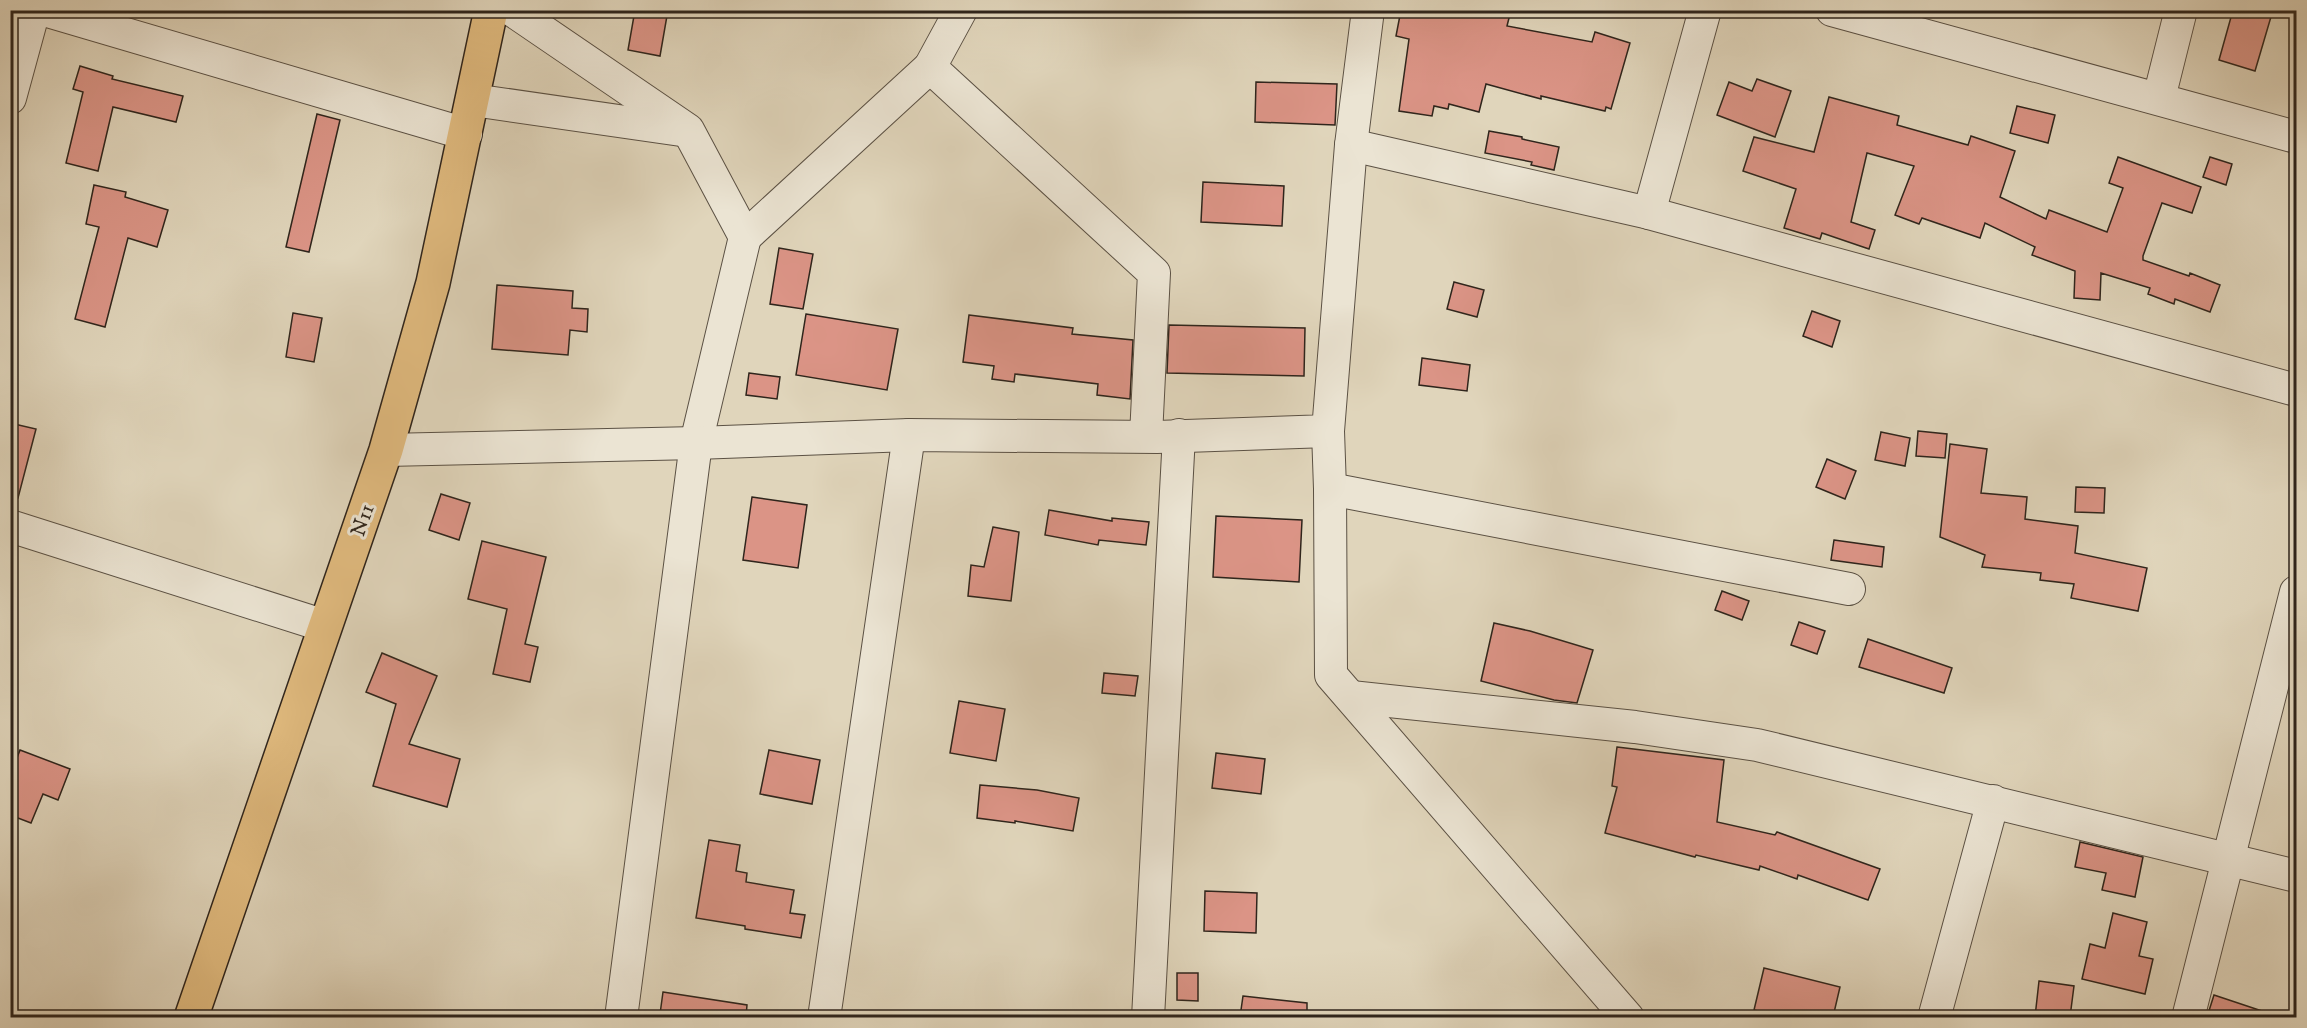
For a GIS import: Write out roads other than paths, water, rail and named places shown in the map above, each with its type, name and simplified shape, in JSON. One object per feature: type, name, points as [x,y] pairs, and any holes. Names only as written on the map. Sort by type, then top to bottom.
[{"type":"main road","name":"N11","points":[[191,1017],[386,450],[433,283],[491,10]]},
{"type":"street","points":[[10,98],[34,10]]},
{"type":"street","points":[[44,10],[466,134]]},
{"type":"street","points":[[512,10],[688,130],[745,237]]},
{"type":"street","points":[[621,1017],[696,443],[745,237],[930,67],[962,10]]},
{"type":"street","points":[[1368,10],[1351,145],[1328,430],[1331,675],[1628,1017]]},
{"type":"street","points":[[1648,213],[1705,10]]},
{"type":"street","points":[[1832,10],[2296,137]]},
{"type":"street","points":[[2159,98],[2181,10]]},
{"type":"street","points":[[930,67],[1154,273],[1146,436]]},
{"type":"street","points":[[473,100],[688,130]]},
{"type":"street","points":[[1351,145],[1648,213],[2296,390]]},
{"type":"street","points":[[386,450],[696,443],[909,435],[1146,436],[1328,430]]},
{"type":"street","points":[[824,1017],[909,435]]},
{"type":"street","points":[[1148,1017],[1179,435]]},
{"type":"street","points":[[1330,489],[1849,589]]},
{"type":"street","points":[[10,526],[325,626]]},
{"type":"street","points":[[2188,1017],[2296,591]]},
{"type":"street","points":[[1351,697],[1635,727],[1757,745],[2296,876]]},
{"type":"street","points":[[1934,1017],[1993,801]]}]
